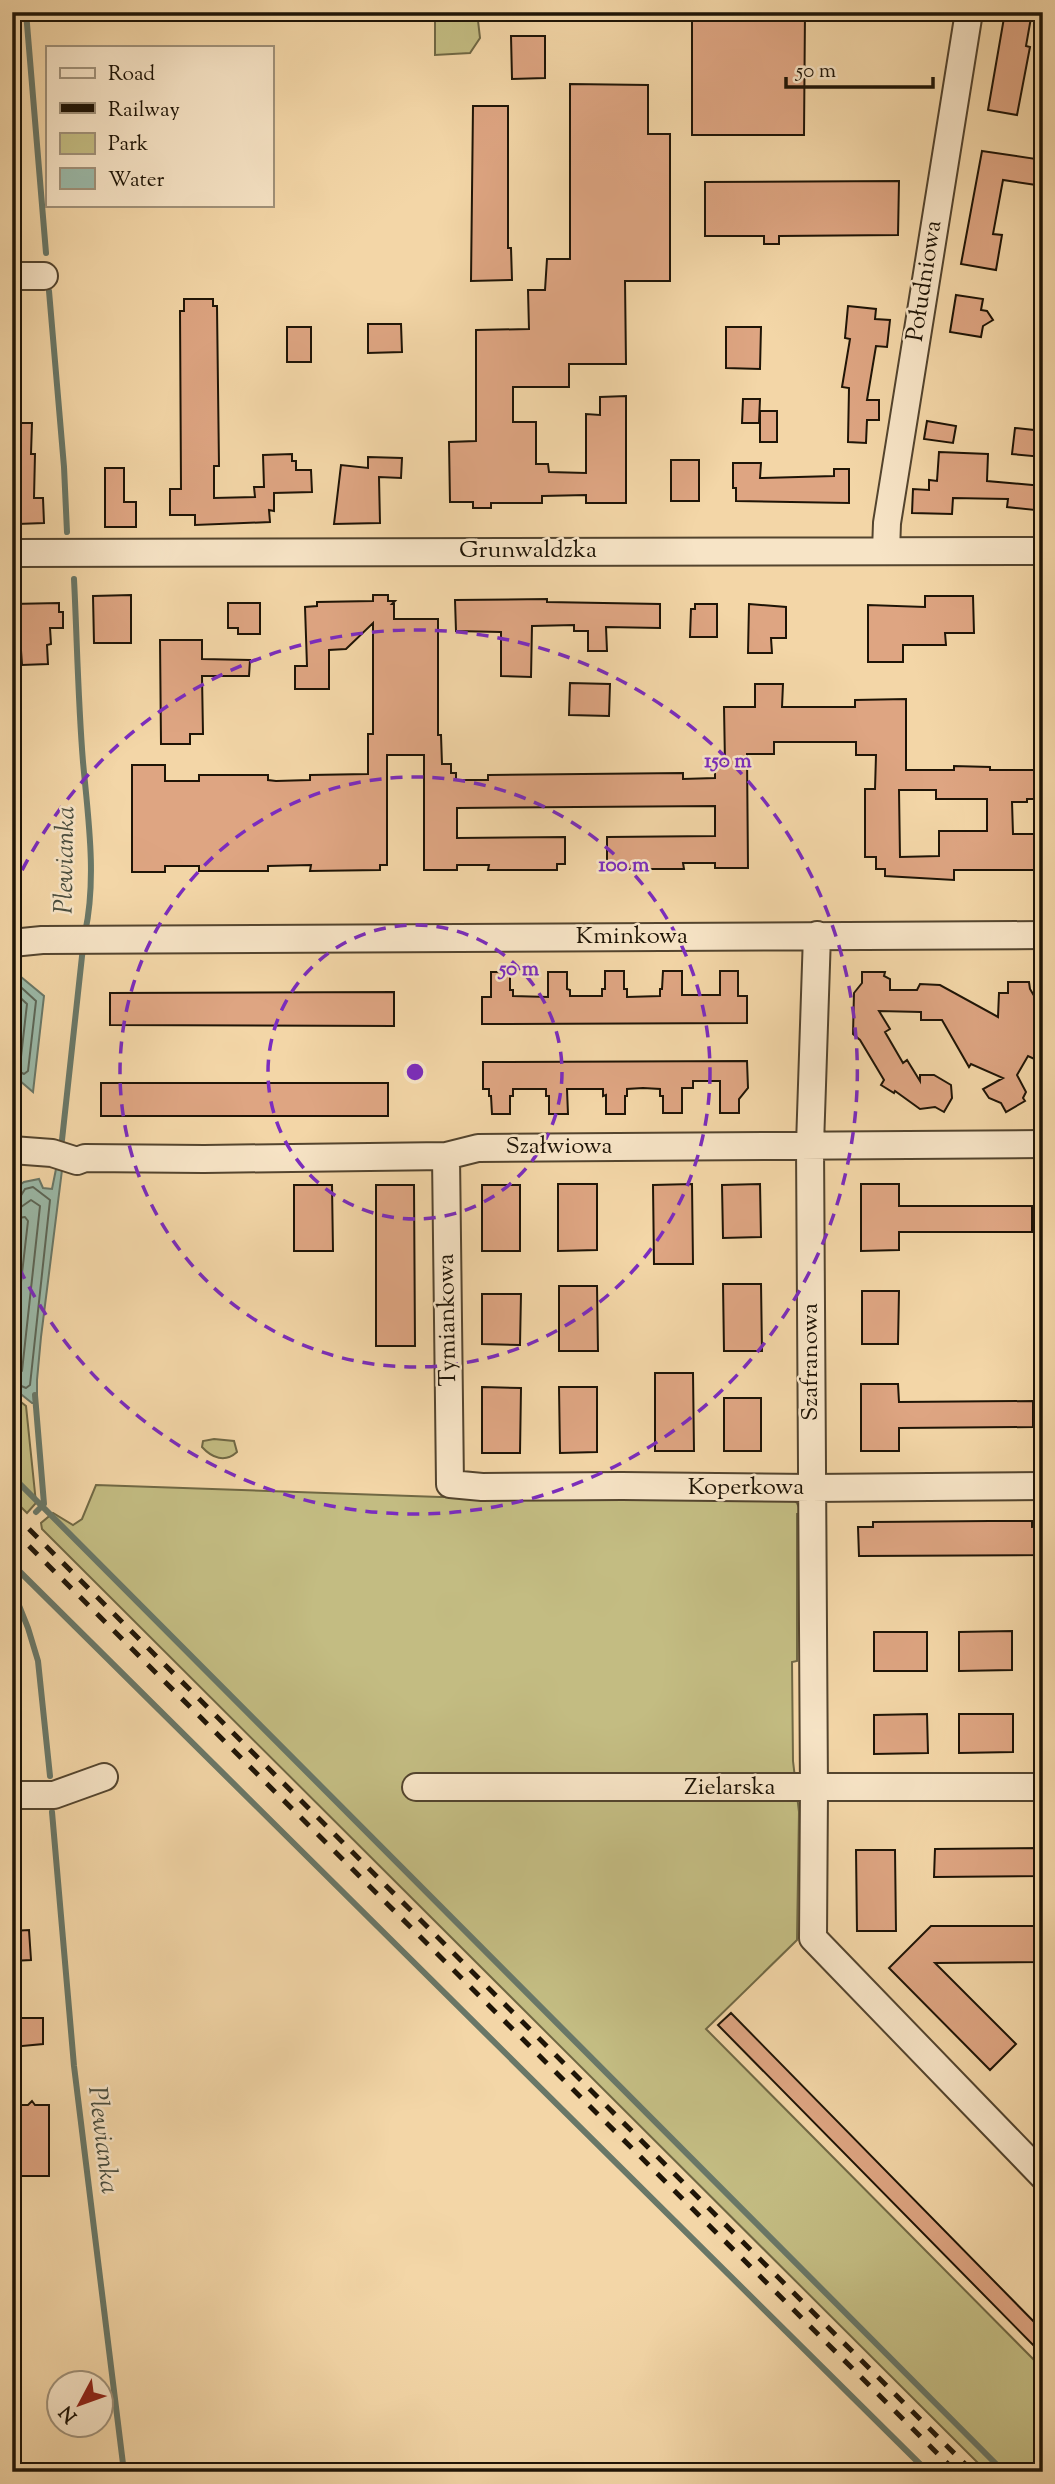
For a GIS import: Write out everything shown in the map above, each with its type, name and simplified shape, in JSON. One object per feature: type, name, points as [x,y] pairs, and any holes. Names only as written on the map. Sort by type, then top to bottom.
[{"type":"street","name":"Południowa","points":[[886,551],[887,523],[969,12]]},
{"type":"street","points":[[12,276],[44,276]]},
{"type":"street","name":"Grunwaldzka","points":[[12,553],[1043,551]]},
{"type":"street","name":"Szafranowa","points":[[817,935],[810,1145],[813,1938],[1043,2176]]},
{"type":"street","name":"Kminkowa","points":[[12,943],[41,940],[288,937],[1043,935]]},
{"type":"street","name":"Szałwiowa","points":[[12,1150],[52,1153],[78,1161],[85,1158],[446,1156],[478,1148],[1043,1144]]},
{"type":"street","name":"Tymiankowa","points":[[446,1156],[450,1484]]},
{"type":"street","name":"Koperkowa","points":[[450,1484],[482,1487],[811,1489],[1043,1486]]},
{"type":"street","points":[[12,1795],[54,1795],[104,1777]]},
{"type":"street","name":"Zielarska","points":[[416,1787],[1043,1787]]},
{"type":"green space","points":[[435,12],[477,12],[480,38],[470,53],[435,55]]},
{"type":"green space","points":[[12,1395],[26,1406],[36,1503],[27,1513],[12,1498]]},
{"type":"green space","points":[[203,1441],[234,1441],[237,1452],[223,1458],[210,1454],[202,1447]]},
{"type":"green space","points":[[96,1485],[440,1497],[791,1497],[797,1503],[802,1514],[797,1514],[797,1661],[792,1662],[793,1761],[799,1812],[797,1940],[706,2029],[1043,2369],[1043,2472],[987,2472],[42,1529],[41,1523],[53,1513],[73,1525],[82,1519]]},
{"type":"water","points":[[12,972],[44,996],[33,1092],[12,1074]]},
{"type":"water","points":[[56,1169],[62,1170],[41,1337],[37,1403],[32,1403],[12,1387],[12,1220],[17,1187],[24,1182],[39,1179],[43,1188],[52,1189]]},
{"type":"building","points":[[692,12],[805,12],[804,135],[692,135]]},
{"type":"building","points":[[1005,12],[1032,12],[1026,46],[1030,47],[1017,115],[988,110]]},
{"type":"building","points":[[511,36],[545,36],[545,78],[512,79]]},
{"type":"building","points":[[570,84],[648,85],[648,134],[670,134],[670,281],[625,281],[626,364],[569,364],[569,387],[513,387],[513,422],[536,422],[536,464],[548,464],[549,472],[586,473],[586,414],[600,415],[600,397],[626,396],[626,503],[586,503],[586,495],[542,496],[542,503],[491,503],[491,508],[473,508],[473,502],[450,502],[449,442],[476,441],[476,330],[529,329],[528,290],[545,290],[547,259],[570,259]]},
{"type":"building","points":[[473,106],[508,106],[508,248],[511,248],[512,280],[471,281]]},
{"type":"building","points":[[982,151],[1043,160],[1043,186],[1003,180],[993,234],[1002,235],[996,270],[961,264]]},
{"type":"building","points":[[899,181],[898,235],[779,236],[779,244],[764,244],[764,236],[705,236],[705,182]]},
{"type":"building","points":[[956,295],[983,299],[981,310],[987,311],[993,320],[983,326],[981,337],[950,332]]},
{"type":"building","points":[[184,299],[213,299],[213,306],[217,306],[219,466],[214,466],[214,498],[255,497],[254,487],[264,487],[263,455],[292,454],[292,461],[296,461],[296,470],[311,470],[312,492],[274,493],[274,511],[269,510],[270,522],[195,525],[195,515],[170,515],[170,489],[181,489],[180,311],[184,311]]},
{"type":"building","points":[[848,306],[876,309],[875,319],[890,320],[887,347],[876,346],[867,400],[879,400],[879,420],[867,420],[866,443],[848,442],[849,388],[842,387],[850,339],[845,338]]},
{"type":"building","points":[[368,324],[401,324],[402,352],[368,353]]},
{"type":"building","points":[[287,327],[311,327],[311,362],[287,362]]},
{"type":"building","points":[[726,327],[761,327],[760,369],[726,368]]},
{"type":"building","points":[[743,399],[760,399],[759,423],[742,423]]},
{"type":"building","points":[[760,411],[777,411],[777,442],[760,442]]},
{"type":"building","points":[[927,421],[956,426],[953,443],[924,439]]},
{"type":"building","points":[[12,423],[32,423],[31,454],[35,454],[34,498],[43,498],[44,523],[18,524],[18,465],[12,465]]},
{"type":"building","points":[[1015,428],[1043,431],[1043,457],[1012,454]]},
{"type":"building","points":[[939,452],[988,454],[987,481],[1043,486],[1043,508],[1035,506],[1035,510],[1007,507],[1008,499],[953,498],[952,514],[912,513],[913,489],[929,490],[929,480],[937,481]]},
{"type":"building","points":[[368,457],[402,458],[401,478],[379,477],[380,523],[334,524],[341,465],[368,468]]},
{"type":"building","points":[[671,460],[699,460],[699,501],[671,501]]},
{"type":"building","points":[[733,463],[761,463],[760,478],[834,476],[834,469],[849,469],[849,503],[736,501]]},
{"type":"building","points":[[105,468],[124,468],[124,502],[136,502],[136,527],[105,527]]},
{"type":"building","points":[[131,595],[131,643],[94,643],[93,596]]},
{"type":"building","points":[[373,595],[388,595],[388,601],[395,601],[392,604],[394,619],[438,619],[438,735],[441,735],[442,764],[451,764],[451,773],[456,773],[456,780],[488,780],[488,775],[683,773],[683,779],[715,778],[715,763],[725,763],[724,707],[755,707],[755,684],[783,684],[782,707],[855,707],[855,700],[906,699],[906,770],[954,770],[954,766],[990,767],[990,770],[1043,770],[1043,799],[1012,802],[1013,834],[1043,834],[1043,870],[954,870],[954,880],[885,876],[885,869],[876,869],[876,857],[865,857],[865,789],[875,789],[876,755],[856,755],[856,742],[774,742],[774,754],[747,754],[748,868],[715,868],[715,863],[683,863],[684,869],[618,869],[618,864],[607,864],[607,837],[715,836],[715,806],[457,808],[457,838],[565,837],[565,864],[557,864],[557,870],[488,870],[489,865],[457,865],[457,870],[424,870],[424,755],[387,755],[387,865],[380,865],[380,870],[310,871],[311,865],[268,866],[268,871],[199,871],[199,866],[165,866],[165,872],[132,872],[132,765],[165,765],[165,781],[199,781],[199,775],[268,775],[268,780],[276,781],[310,780],[310,775],[368,774],[368,734],[373,734],[373,623],[346,649],[329,650],[329,689],[295,689],[295,666],[307,666],[305,607],[317,606],[317,602],[373,601]],"holes":[[[899,790],[936,790],[936,799],[987,799],[987,831],[939,831],[939,856],[900,857]]]},
{"type":"building","points":[[925,596],[973,596],[974,633],[945,633],[946,645],[903,645],[903,662],[868,662],[868,605],[925,607]]},
{"type":"building","points":[[547,599],[547,602],[660,604],[660,628],[606,627],[607,651],[588,651],[588,631],[574,631],[574,625],[532,626],[531,677],[501,676],[501,632],[456,631],[455,600]]},
{"type":"building","points":[[59,603],[59,612],[63,612],[63,628],[50,628],[48,664],[22,665],[20,636],[12,636],[12,604]]},
{"type":"building","points":[[228,603],[260,603],[260,634],[238,634],[238,628],[228,628]]},
{"type":"building","points":[[695,604],[717,604],[717,637],[690,637],[691,609],[695,609]]},
{"type":"building","points":[[749,604],[786,607],[786,638],[771,638],[772,653],[748,653]]},
{"type":"building","points":[[160,640],[202,640],[202,659],[250,660],[249,676],[202,676],[203,734],[190,734],[190,744],[161,744]]},
{"type":"building","points":[[570,683],[610,684],[609,716],[569,715]]},
{"type":"building","points":[[605,971],[624,971],[627,997],[660,996],[663,971],[682,971],[682,995],[720,995],[720,971],[738,971],[738,996],[747,996],[747,1023],[482,1024],[482,997],[491,997],[491,972],[510,972],[510,990],[513,990],[513,996],[548,997],[548,972],[567,972],[567,989],[570,990],[570,996],[602,996],[602,989],[605,989]]},
{"type":"building","points":[[862,972],[885,972],[884,976],[890,979],[890,990],[917,990],[920,984],[940,985],[998,1017],[999,993],[1008,993],[1008,982],[1029,982],[1030,989],[1043,1011],[1043,1063],[1028,1056],[1017,1075],[1026,1092],[1023,1098],[1025,1101],[1006,1112],[1001,1103],[989,1098],[983,1089],[1003,1078],[971,1064],[969,1067],[942,1020],[921,1020],[921,1012],[879,1011],[890,1029],[885,1032],[903,1063],[907,1060],[920,1081],[920,1075],[934,1075],[951,1085],[952,1098],[944,1112],[935,1107],[920,1109],[895,1091],[894,1093],[881,1085],[884,1080],[860,1040],[853,1034],[854,993],[862,983]]},
{"type":"building","points":[[394,992],[394,1026],[110,1025],[110,993]]},
{"type":"building","points":[[747,1061],[748,1088],[739,1099],[739,1113],[720,1113],[720,1081],[693,1081],[693,1088],[682,1088],[682,1113],[663,1113],[663,1096],[660,1096],[660,1089],[643,1088],[627,1089],[625,1114],[606,1114],[606,1095],[603,1096],[603,1089],[567,1089],[568,1114],[549,1114],[549,1096],[546,1096],[546,1089],[513,1089],[513,1096],[510,1096],[510,1114],[492,1114],[489,1089],[483,1089],[483,1062]]},
{"type":"building","points":[[101,1083],[388,1083],[388,1116],[101,1116]]},
{"type":"building","points":[[558,1184],[597,1184],[597,1250],[558,1251]]},
{"type":"building","points":[[692,1184],[693,1264],[654,1264],[653,1185]]},
{"type":"building","points":[[760,1184],[761,1237],[723,1238],[722,1185]]},
{"type":"building","points":[[861,1184],[899,1184],[899,1206],[1032,1206],[1032,1232],[899,1232],[899,1250],[861,1251]]},
{"type":"building","points":[[294,1185],[332,1185],[333,1251],[294,1251]]},
{"type":"building","points":[[376,1185],[414,1185],[415,1346],[376,1346]]},
{"type":"building","points":[[482,1185],[520,1185],[520,1251],[482,1251]]},
{"type":"building","points":[[723,1284],[761,1284],[762,1351],[724,1351]]},
{"type":"building","points":[[559,1286],[597,1286],[598,1351],[559,1351]]},
{"type":"building","points":[[862,1291],[899,1291],[898,1344],[862,1344]]},
{"type":"building","points":[[482,1294],[521,1294],[520,1345],[482,1344]]},
{"type":"building","points":[[655,1373],[693,1373],[694,1451],[655,1451]]},
{"type":"building","points":[[861,1384],[898,1384],[899,1402],[1033,1401],[1033,1427],[899,1428],[899,1451],[861,1451]]},
{"type":"building","points":[[482,1387],[521,1388],[520,1453],[482,1453]]},
{"type":"building","points":[[559,1387],[597,1387],[597,1452],[560,1453]]},
{"type":"building","points":[[724,1398],[761,1398],[761,1451],[724,1451]]},
{"type":"building","points":[[1032,1521],[1032,1527],[1043,1526],[1043,1555],[859,1556],[858,1527],[873,1527],[873,1522]]},
{"type":"building","points":[[1012,1631],[1012,1670],[959,1671],[959,1632]]},
{"type":"building","points":[[874,1632],[927,1632],[927,1671],[874,1671]]},
{"type":"building","points":[[927,1714],[928,1753],[874,1754],[874,1715]]},
{"type":"building","points":[[959,1714],[1013,1714],[1013,1752],[959,1753]]},
{"type":"building","points":[[1043,1848],[1043,1876],[934,1877],[935,1849]]},
{"type":"building","points":[[856,1850],[895,1850],[896,1931],[857,1931]]},
{"type":"building","points":[[931,1926],[1043,1926],[1043,1962],[935,1963],[1016,2044],[990,2070],[889,1968]]},
{"type":"building","points":[[29,1930],[31,1960],[12,1961],[12,1931]]},
{"type":"building","points":[[731,2013],[1043,2331],[1043,2355],[718,2025]]},
{"type":"building","points":[[43,2018],[43,2044],[12,2047],[12,2020]]},
{"type":"building","points":[[32,2101],[35,2105],[49,2105],[49,2176],[20,2176],[18,2159],[15,2159],[15,2122],[18,2122],[18,2109],[20,2105],[28,2105]]},
{"type":"waterway","name":"Plewianka","points":[[26,12],[46,253]]},
{"type":"waterway","name":"Plewianka","points":[[49,291],[67,532]]},
{"type":"waterway","name":"Plewianka","points":[[74,579],[81,739],[91,869],[85,933]]},
{"type":"waterway","name":"Plewianka","points":[[62,1140],[83,947]]},
{"type":"waterway","name":"Plewianka","points":[[35,1395],[44,1504],[36,1512]]},
{"type":"waterway","points":[[12,1476],[1004,2472]]},
{"type":"waterway","points":[[12,1564],[928,2472]]},
{"type":"waterway","name":"Plewianka","points":[[12,1588],[38,1661],[50,1776]]},
{"type":"waterway","name":"Plewianka","points":[[52,1812],[74,2066],[124,2472]]},
{"type":"railway","points":[[12,1512],[973,2472]]},
{"type":"railway","points":[[12,1529],[956,2472]]}]
